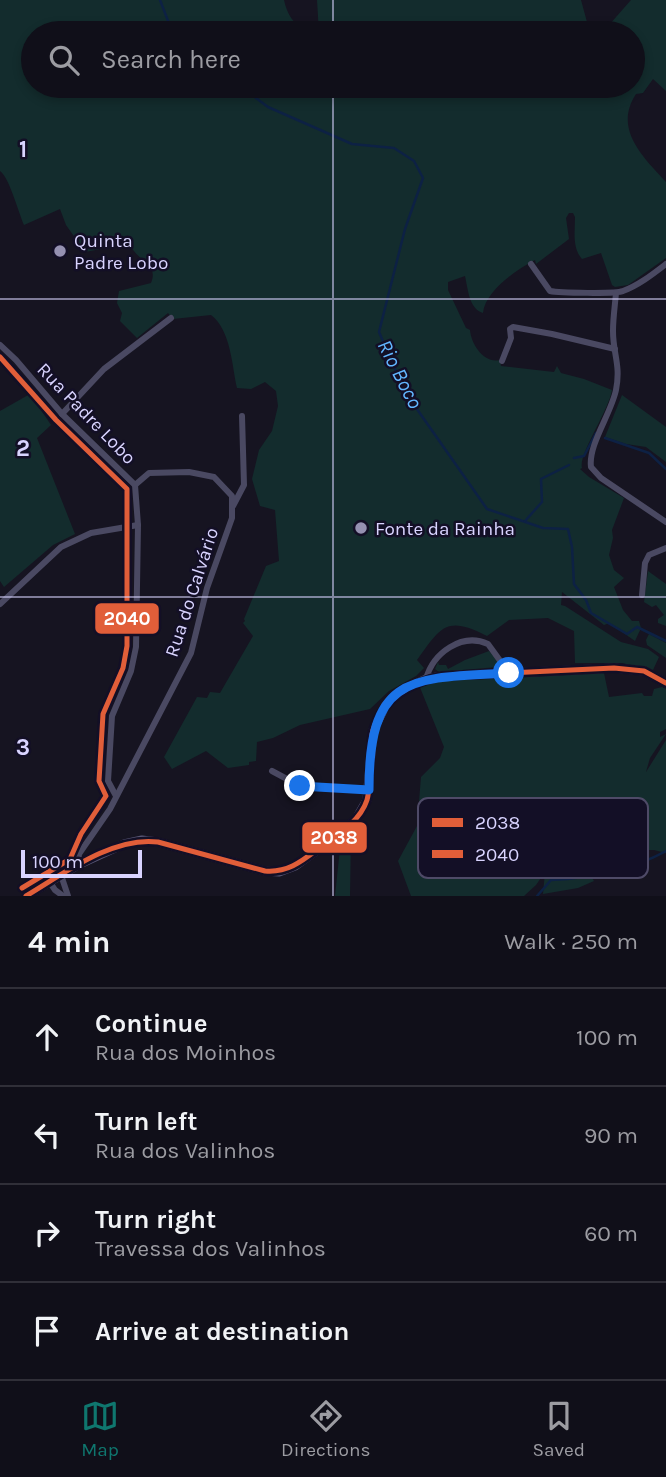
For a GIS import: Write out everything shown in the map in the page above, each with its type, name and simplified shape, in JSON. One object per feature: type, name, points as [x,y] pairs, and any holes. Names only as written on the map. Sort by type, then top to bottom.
[{"type":"main road","points":[[26,896],[78,864],[124,844],[145,840],[265,871],[285,870],[316,852],[356,819],[366,803],[369,790],[371,743],[377,718],[395,695],[426,679],[626,668],[644,671],[666,683]]},
{"type":"street","points":[[531,264],[550,291],[616,293],[622,292],[666,264]]},
{"type":"street","points":[[616,293],[613,332],[618,363],[615,393],[592,453],[591,467],[601,478],[666,522]]},
{"type":"street","points":[[62,414],[104,369],[171,318]]},
{"type":"street","points":[[502,361],[511,338],[510,329],[513,327],[615,349]]},
{"type":"street","name":"Rua Padre Lobo","points":[[0,345],[62,414],[135,485],[138,525],[136,647],[131,671],[112,716],[108,781],[117,796]]},
{"type":"street","points":[[232,507],[244,485],[242,416]]},
{"type":"street","name":"Rua do Calvário","points":[[78,864],[79,854],[110,809],[191,653],[207,588],[232,518],[232,496],[214,477],[189,472],[149,473],[135,485]]},
{"type":"street","points":[[0,604],[61,547],[91,533],[138,525]]},
{"type":"street","points":[[642,595],[645,563],[649,555],[666,548]]},
{"type":"street","points":[[426,679],[429,670],[443,652],[454,644],[468,640],[488,644],[509,673]]},
{"type":"street","points":[[272,771],[300,786],[369,790]]},
{"type":"street","points":[[60,873],[65,896]]},
{"type":"street","points":[[48,881],[55,890],[65,896]]},
{"type":"green space","points":[[0,0],[284,0],[294,21],[21,21],[21,98],[634,98],[628,119],[629,131],[640,152],[666,182],[666,258],[628,285],[615,287],[601,253],[582,259],[579,255],[575,239],[575,217],[573,213],[569,213],[566,218],[569,239],[536,264],[535,260],[503,282],[489,297],[483,313],[472,303],[465,276],[448,282],[448,290],[466,328],[470,330],[476,347],[484,356],[500,360],[501,366],[554,372],[557,366],[561,373],[612,390],[580,469],[624,498],[612,530],[609,555],[614,570],[624,578],[614,587],[623,610],[632,621],[639,621],[641,628],[635,641],[609,623],[604,625],[562,592],[561,605],[621,642],[648,649],[659,657],[653,670],[622,663],[575,663],[574,631],[548,618],[509,620],[487,636],[462,626],[453,626],[439,632],[432,639],[417,660],[424,668],[416,676],[389,691],[370,709],[300,725],[273,738],[257,742],[256,761],[249,762],[249,765],[228,768],[206,751],[172,769],[164,757],[197,697],[207,698],[210,692],[220,693],[253,636],[243,623],[266,566],[279,561],[275,510],[260,506],[252,479],[259,450],[272,431],[278,406],[276,391],[265,382],[251,389],[237,388],[227,339],[211,315],[173,319],[168,313],[137,338],[120,321],[122,313],[117,303],[119,291],[151,283],[153,273],[148,265],[124,237],[101,249],[85,252],[66,225],[60,209],[24,225],[10,187],[0,171]]},
{"type":"green space","points":[[317,0],[581,0],[587,21],[318,21]]},
{"type":"green space","points":[[631,0],[666,0],[666,91],[653,79],[645,90],[645,21],[613,21]]},
{"type":"green space","points":[[30,394],[51,425],[37,438],[75,534],[53,545],[4,587],[0,581],[0,411]]},
{"type":"green space","points":[[622,395],[666,427],[666,462],[646,447],[605,437]]},
{"type":"green space","points":[[648,571],[666,584],[666,626],[658,623],[658,619],[664,615],[656,605],[652,607],[644,602]]},
{"type":"green space","points":[[649,634],[666,643],[666,658],[647,645]]},
{"type":"green space","points":[[489,651],[498,661],[498,667],[439,672],[435,669],[438,662],[439,665],[446,665],[448,669]]},
{"type":"green space","points":[[604,673],[609,697],[642,693],[644,696],[652,696],[654,689],[666,689],[666,729],[660,732],[660,737],[666,734],[650,758],[646,772],[666,740],[666,853],[648,850],[648,798],[419,798],[421,777],[440,758],[444,747],[419,685],[436,679],[471,680]]},
{"type":"green space","points":[[418,814],[418,878],[541,878],[524,896],[411,896],[398,861],[417,826]]},
{"type":"green space","points":[[351,833],[350,896],[335,896],[341,839]]},
{"type":"green space","points":[[544,878],[592,878],[594,881],[578,888],[543,894]]},
{"type":"waterway","name":"Rio Boco","points":[[160,0],[168,21]]},
{"type":"waterway","name":"Rio Boco","points":[[256,98],[268,107],[352,144],[394,148],[414,161],[423,178],[405,229],[379,332],[405,392],[487,509],[543,528],[568,529],[574,584],[586,600],[591,613],[627,634],[637,627],[666,641]]},
{"type":"waterway","points":[[574,458],[584,456],[596,433]]},
{"type":"waterway","points":[[605,438],[649,453],[666,469]]},
{"type":"waterway","points":[[525,521],[542,502],[541,479],[569,465]]},
{"type":"waterway","points":[[648,860],[666,851]]},
{"type":"waterway","points":[[537,896],[551,880],[571,878]]},
{"type":"transit line","name":"2040","points":[[0,357],[56,420],[127,489],[127,646],[123,668],[103,714],[99,781],[106,796],[81,834],[70,859],[22,888]]},
{"type":"transit line","name":"2038","points":[[26,896],[106,851],[141,842],[158,842],[265,871],[293,866],[340,834],[364,808],[369,788],[373,730],[391,700],[420,682],[442,676],[614,668],[644,671],[666,683]]},
{"type":"place","name":"Quinta Padre Lobo","points":[[60,251]]},
{"type":"place","name":"Fonte da Rainha","points":[[361,528]]},
{"type":"route","points":[[300,786],[369,790],[371,743],[377,718],[395,695],[408,686],[432,677],[509,673]]}]
